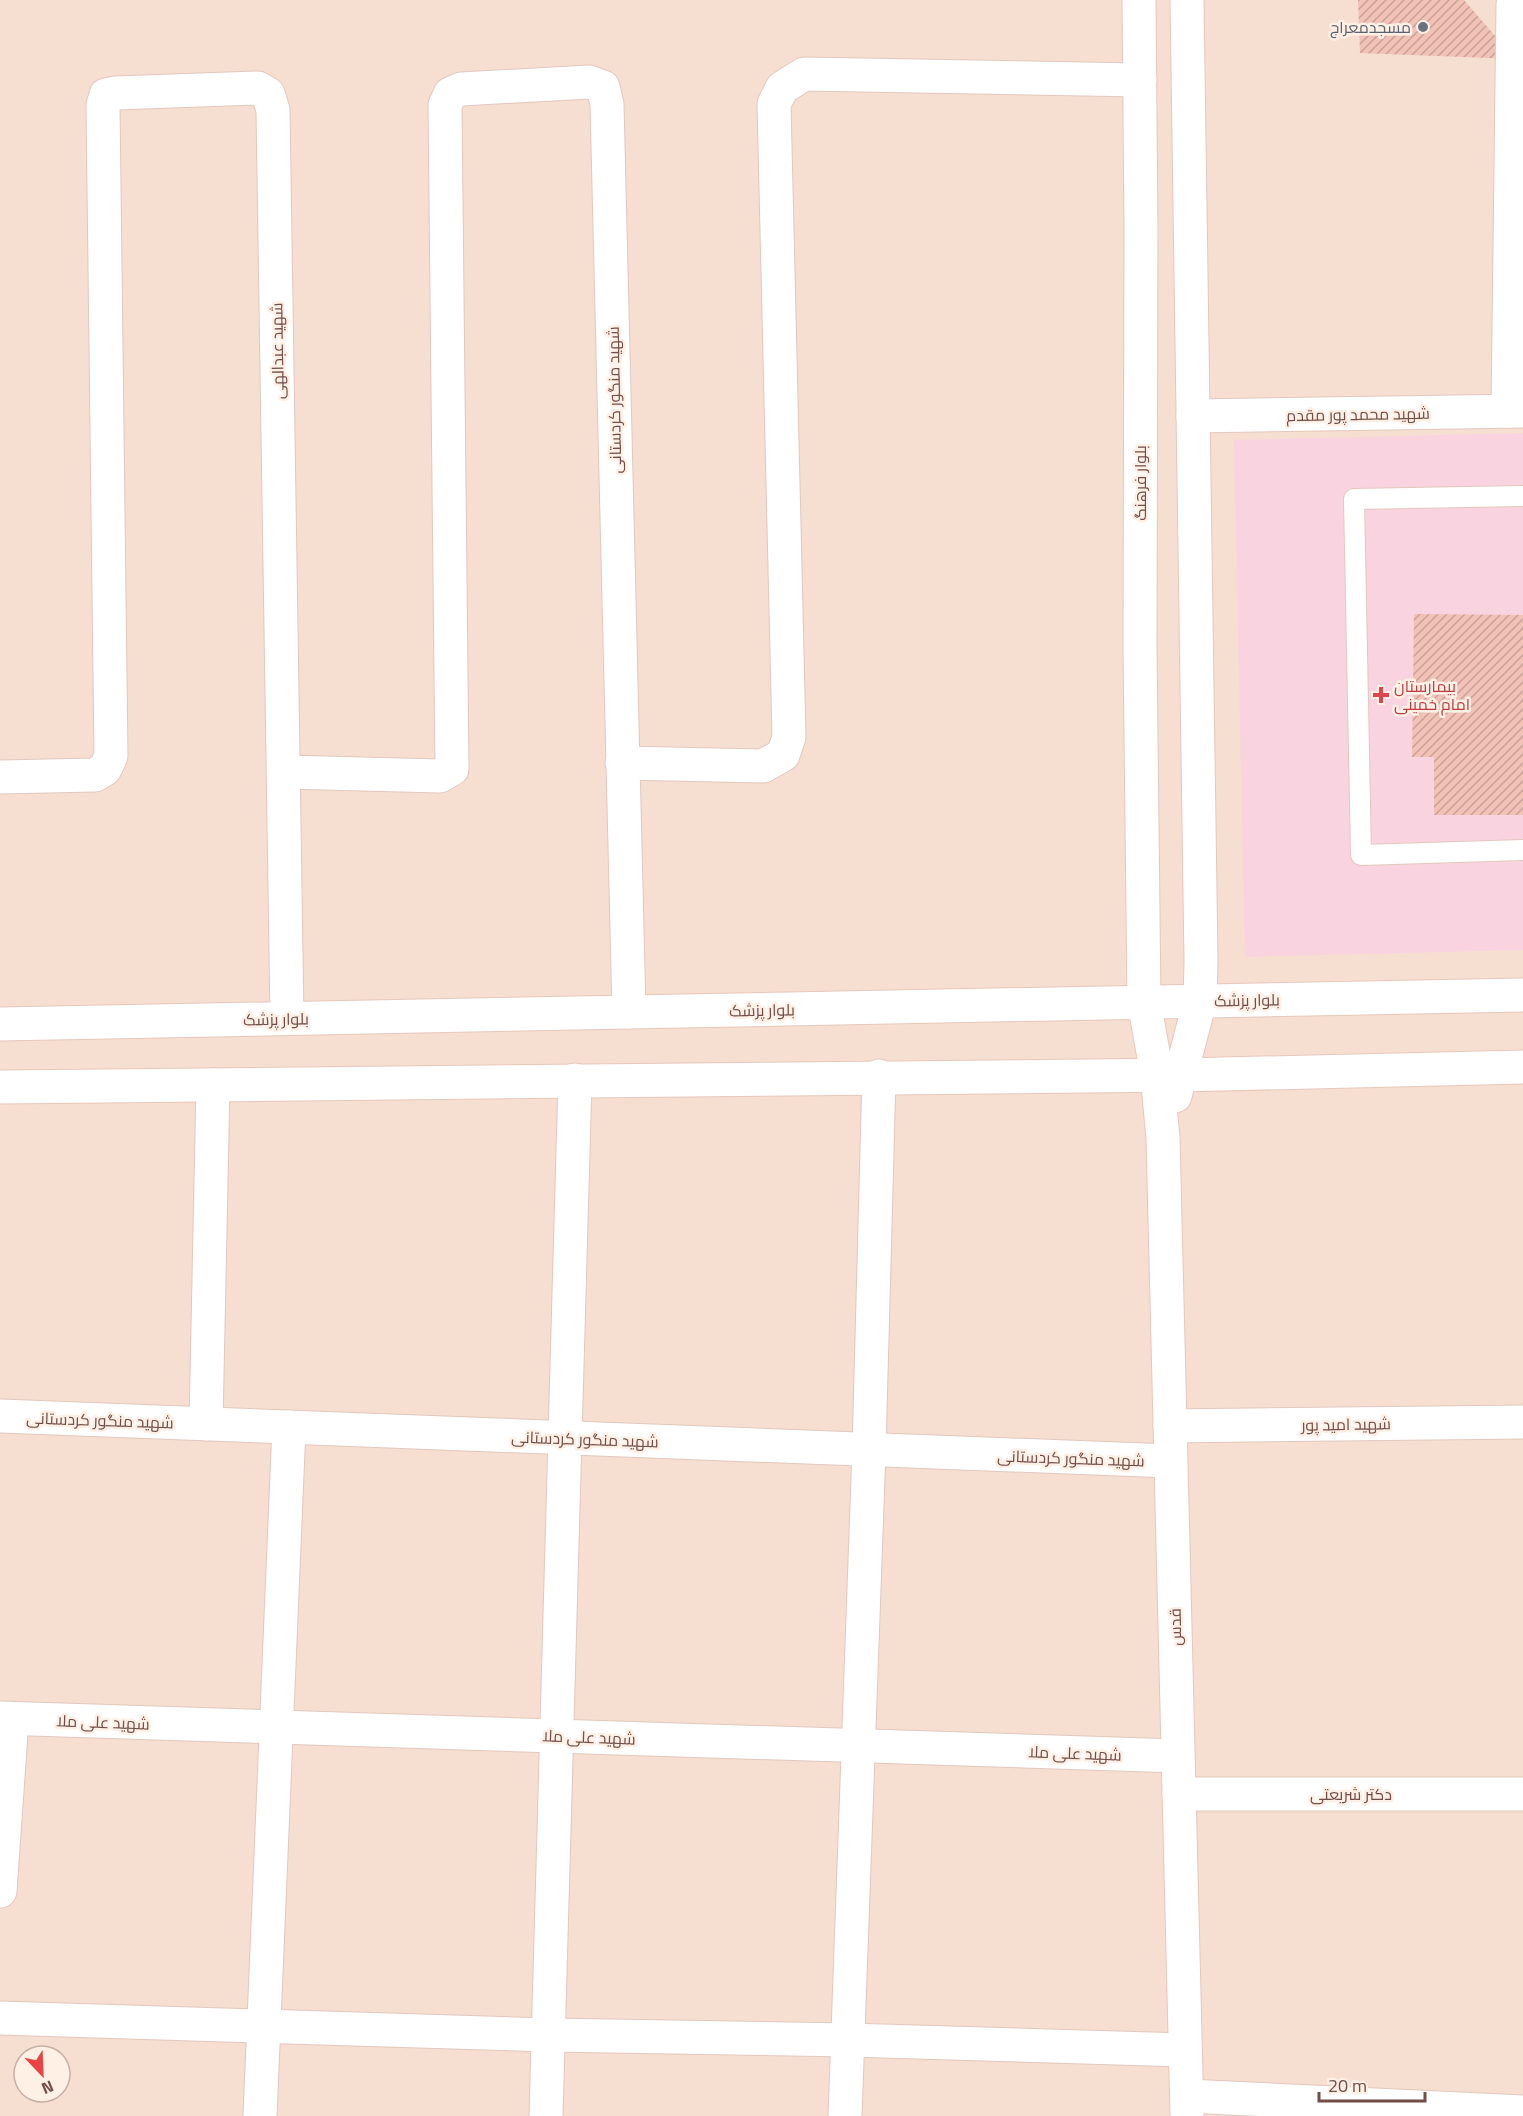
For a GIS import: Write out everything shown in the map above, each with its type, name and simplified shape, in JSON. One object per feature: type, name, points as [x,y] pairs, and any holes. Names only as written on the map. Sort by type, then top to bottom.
[{"type":"street","name":"بلوار فرهنگ","points":[[1138,0],[1140,646],[1144,1002],[1169,1075]]},
{"type":"street","points":[[1169,1075],[1200,1001],[1201,961],[1187,0]]},
{"type":"street","points":[[1515,6],[1515,411]]},
{"type":"street","points":[[622,763],[763,766],[783,755],[789,737],[774,104],[782,88],[804,74],[1140,80]]},
{"type":"street","name":"شهید منگور کردستانی","points":[[284,772],[440,776],[452,769],[445,105],[450,94],[461,89],[589,82],[603,87],[608,104],[629,1012]]},
{"type":"street","name":"شهید عبدالهی","points":[[0,777],[95,775],[105,769],[111,756],[103,105],[106,95],[258,88],[268,94],[273,110],[287,1018]]},
{"type":"street","name":"شهید محمد پور مقدم","points":[[1193,416],[1515,411]]},
{"type":"street","name":"بلوار پزشک","points":[[0,1024],[1523,995]]},
{"type":"street","points":[[0,1087],[879,1076],[1169,1075],[1523,1067]]},
{"type":"street","name":"قدس","points":[[1169,1075],[1163,1138],[1187,2106]]},
{"type":"street","points":[[845,2116],[869,1450],[879,1076]]},
{"type":"street","points":[[546,2116],[575,1080]]},
{"type":"street","points":[[206,1424],[213,1085]]},
{"type":"street","name":"شهید منگور کردستانی","points":[[0,1416],[1170,1461]]},
{"type":"street","name":"شهید امید پور","points":[[1170,1426],[1523,1422]]},
{"type":"street","points":[[260,2116],[289,1427]]},
{"type":"street","points":[[0,1891],[6,1719]]},
{"type":"street","name":"شهید علی ملا","points":[[6,1719],[1178,1756]]},
{"type":"street","name":"دکتر شریعتی","points":[[1179,1794],[1523,1794]]},
{"type":"street","points":[[0,2018],[548,2035],[848,2040],[1185,2050]]},
{"type":"street","points":[[1187,2106],[1523,2112]]},
{"type":"lane","points":[[1523,496],[1354,499],[1361,855],[1523,850]]},
{"type":"shaded area","points":[[0,0],[1523,0],[1523,2116],[0,2116]]},
{"type":"shaded area","name":"بیمارستان امام خمینی","points":[[1523,433],[1523,950],[1245,957],[1234,440]]},
{"type":"building","name":"مسجدمعراج","points":[[1358,0],[1464,0],[1515,59],[1360,53]]},
{"type":"building","points":[[1414,614],[1523,615],[1523,815],[1434,815],[1434,757],[1412,757]]},
{"type":"place","name":"مسجدمعراج","points":[[1423,27]]},
{"type":"place","name":"بیمارستان امام خمینی","points":[[1381,695]]}]
